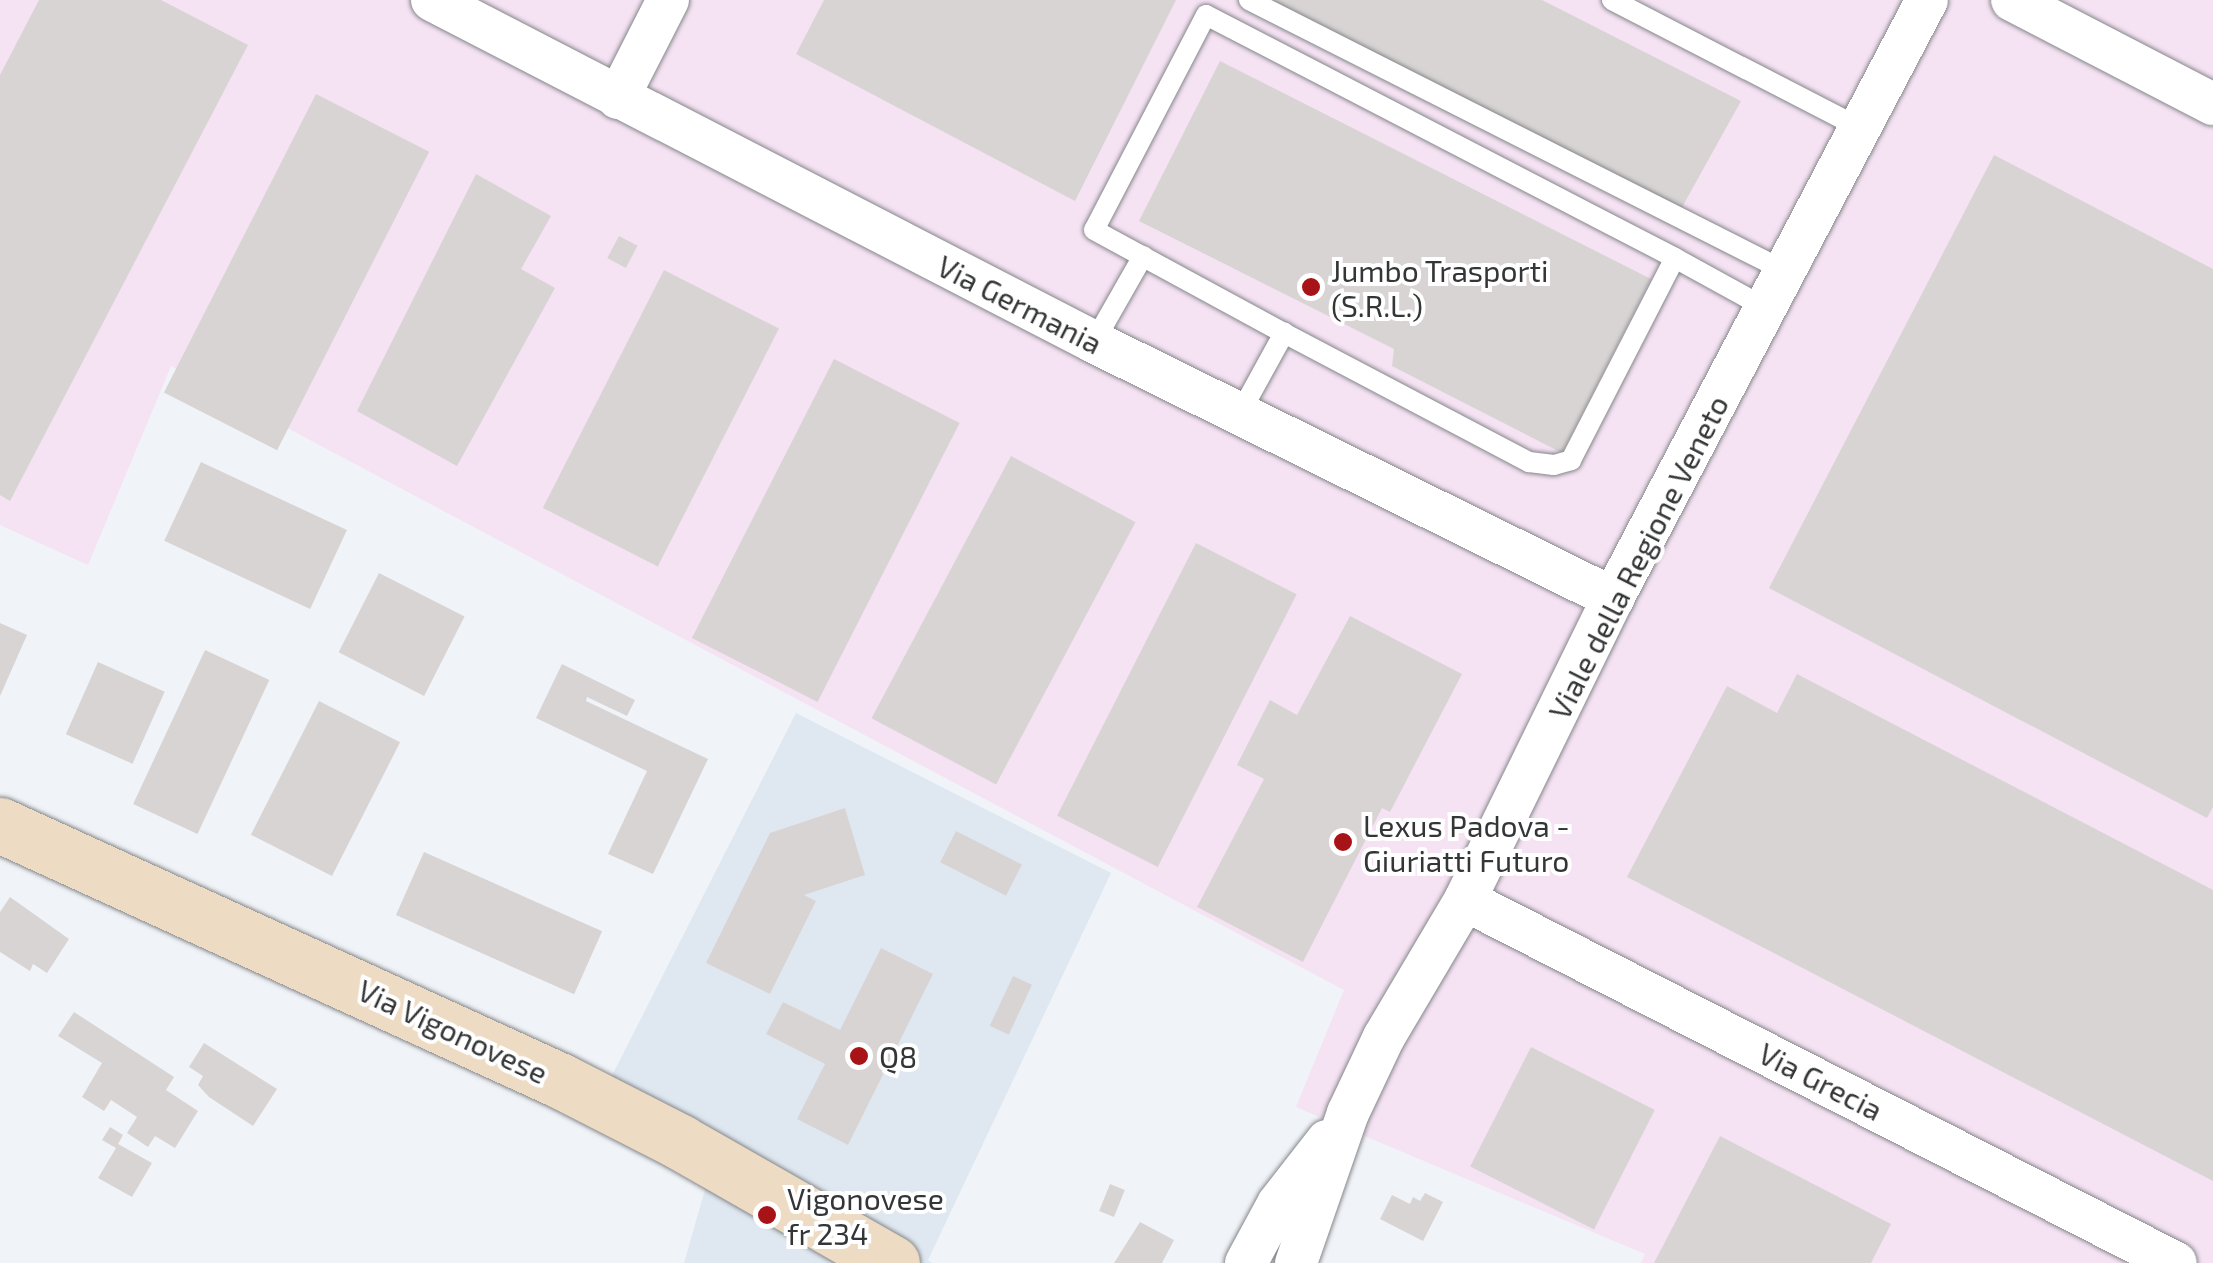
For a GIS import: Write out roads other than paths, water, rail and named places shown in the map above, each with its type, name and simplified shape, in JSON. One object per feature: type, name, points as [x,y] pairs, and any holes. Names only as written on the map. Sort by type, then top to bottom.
[{"type":"main road","name":"Via Vigonovese","points":[[0,826],[561,1081],[680,1142],[892,1263]]},
{"type":"street","name":"Via Germania","points":[[432,0],[1094,342],[1613,598]]},
{"type":"street","points":[[618,98],[668,0]]},
{"type":"street","name":"Viale della Regione Veneto","points":[[1296,1263],[1348,1113],[1384,1037],[1465,900],[1613,598],[1927,0]]},
{"type":"street","points":[[2012,0],[2213,104]]},
{"type":"street","name":"Via Grecia","points":[[1465,900],[2176,1263]]},
{"type":"street","name":"Viale della Regione Veneto","points":[[1246,1263],[1278,1204],[1348,1113]]},
{"type":"lane","points":[[1249,0],[1776,289]]},
{"type":"lane","points":[[1612,0],[1860,128]]},
{"type":"lane","points":[[1675,258],[1571,460],[1554,466],[1529,462],[1094,230],[1206,15],[1675,258],[1776,289]]},
{"type":"lane","points":[[1094,342],[1143,256]]},
{"type":"lane","points":[[1239,415],[1284,333]]},
{"type":"place","name":"Jumbo Trasporti (S.R.L.)","points":[[1311,287]]},
{"type":"place","name":"Lexus Padova - Giuriatti Futuro","points":[[1343,842]]},
{"type":"place","name":"Q8","points":[[859,1056]]},
{"type":"place","name":"Vigonovese fr 234","points":[[767,1215]]}]
